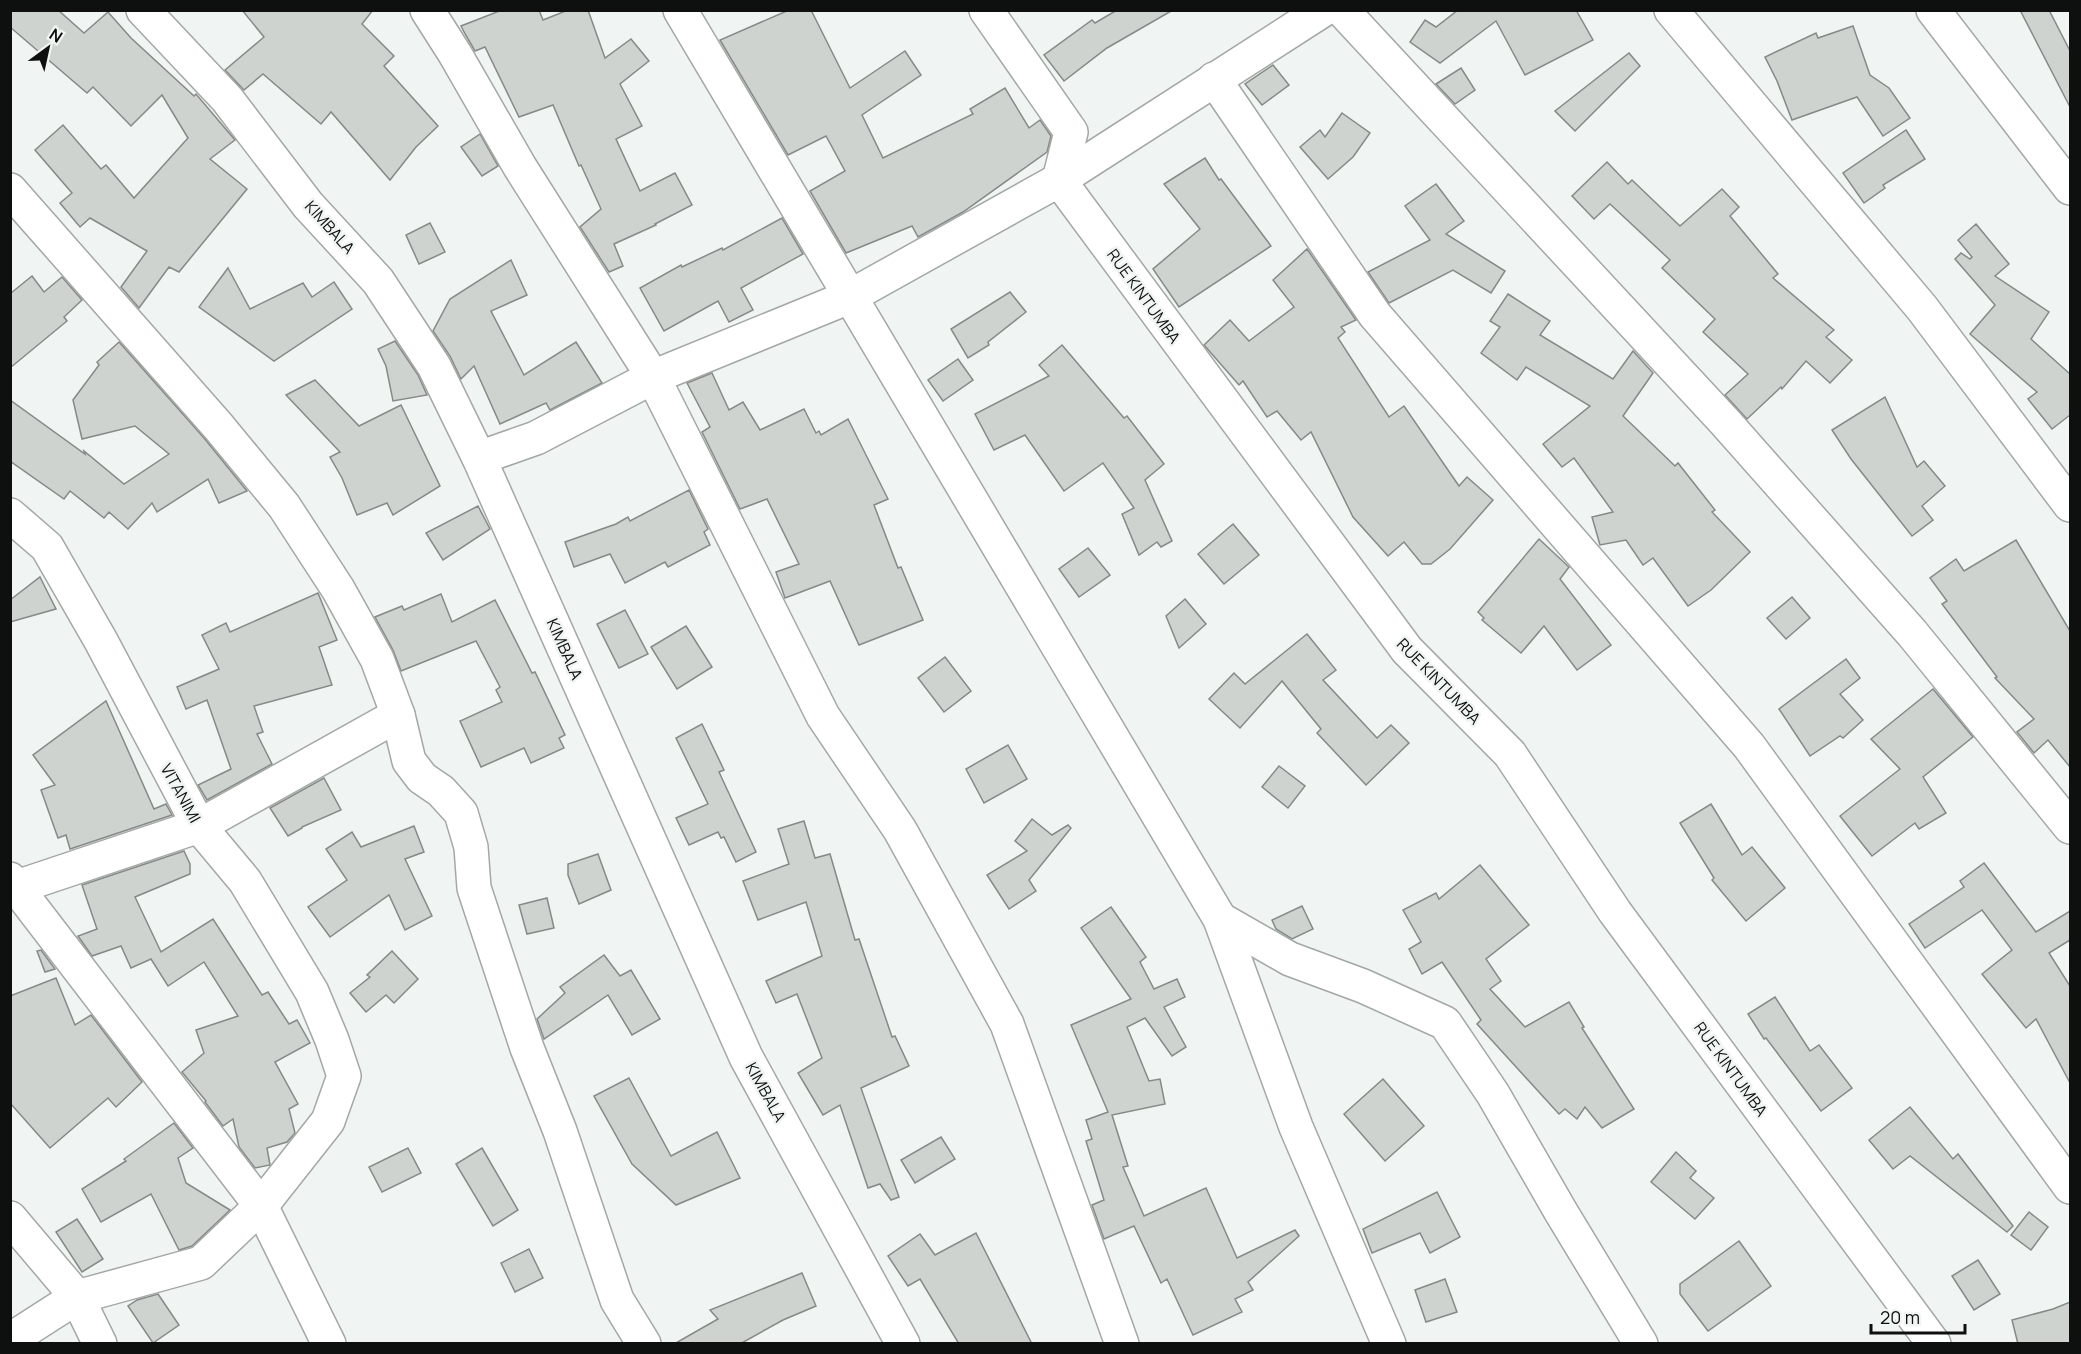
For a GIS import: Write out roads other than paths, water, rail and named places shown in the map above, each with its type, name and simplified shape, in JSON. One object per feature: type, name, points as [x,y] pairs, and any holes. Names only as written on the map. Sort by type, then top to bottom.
[{"type":"street","name":"KIMBALA","points":[[143,10],[227,99],[308,205],[378,281],[434,366],[479,458],[746,1057],[903,1344]]},
{"type":"street","points":[[427,10],[520,167],[653,377],[823,716],[900,830],[1007,1024],[1122,1344]]},
{"type":"street","points":[[680,10],[1220,919],[1296,1127],[1389,1344]]},
{"type":"street","points":[[986,10],[1071,132],[1059,180]]},
{"type":"street","points":[[479,458],[536,438],[653,377],[849,297],[1059,180],[1323,10]]},
{"type":"street","points":[[1342,10],[1725,422],[1912,633],[2070,827]]},
{"type":"street","points":[[1671,10],[1922,308],[2070,505]]},
{"type":"street","points":[[1933,10],[2070,188]]},
{"type":"street","points":[[1214,79],[1375,315],[1749,746],[2070,1187]]},
{"type":"street","name":"RUE KINTUMBA","points":[[1059,180],[1407,650],[1510,754],[1616,912],[1934,1344]]},
{"type":"street","points":[[10,190],[218,426],[284,506],[338,588],[377,659],[398,715],[409,761],[422,778],[441,791],[461,813],[471,847],[474,888],[527,1048],[560,1131],[617,1300],[644,1344]]},
{"type":"street","name":"VITANIMI","points":[[10,515],[47,548],[101,641],[199,826],[244,881],[312,992],[332,1040],[344,1076],[328,1121],[261,1206]]},
{"type":"street","points":[[329,1344],[261,1206],[14,883],[199,826],[398,715]]},
{"type":"street","points":[[1220,919],[1290,959],[1363,986],[1445,1023],[1493,1094],[1641,1344]]},
{"type":"street","points":[[10,1340],[77,1297],[201,1263],[261,1206]]},
{"type":"street","points":[[10,1218],[77,1297],[100,1344]]}]
